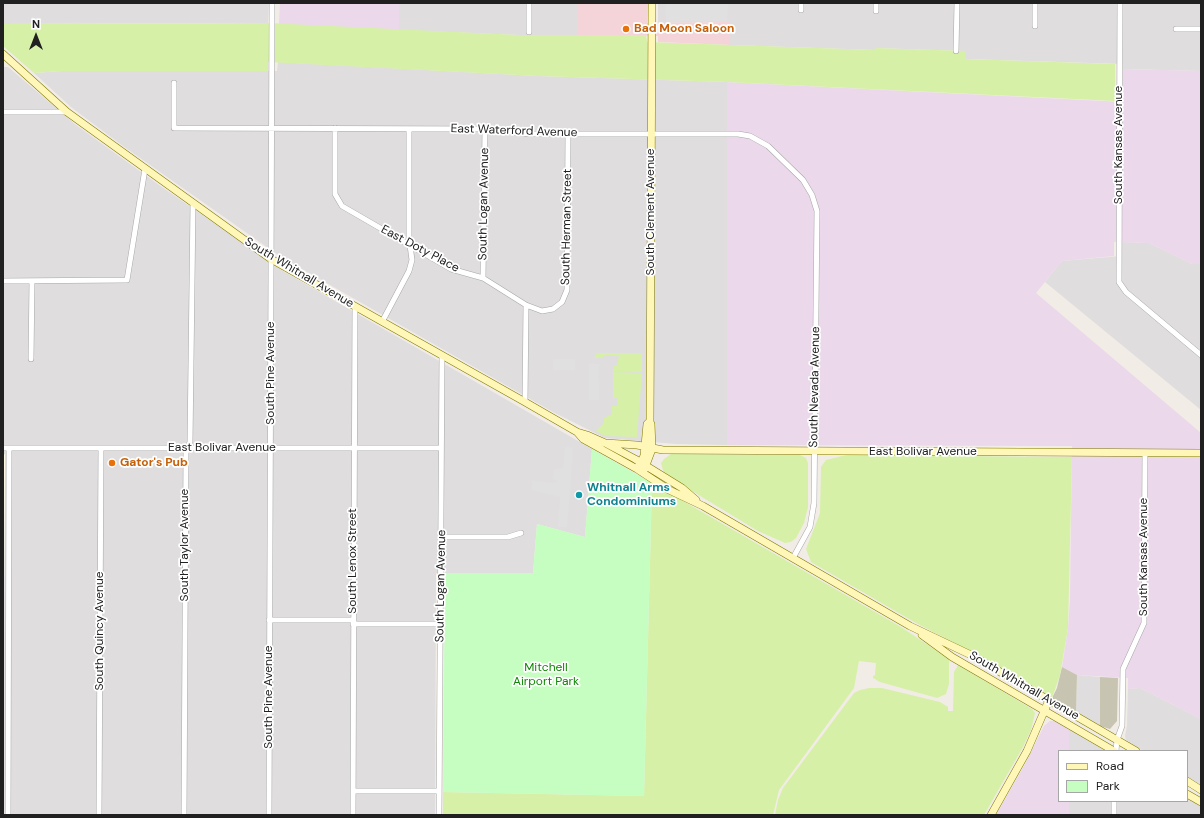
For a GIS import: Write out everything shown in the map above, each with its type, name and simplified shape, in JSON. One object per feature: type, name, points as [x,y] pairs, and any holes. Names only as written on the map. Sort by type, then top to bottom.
[{"type":"street","name":"South Pine Avenue","points":[[269,815],[272,3]]},
{"type":"street","points":[[529,3],[529,32]]},
{"type":"street","name":"South Clement Avenue","points":[[640,471],[649,448],[647,424],[650,422],[652,3]]},
{"type":"street","points":[[801,3],[801,10]]},
{"type":"street","points":[[876,3],[876,10]]},
{"type":"street","points":[[956,3],[956,51]]},
{"type":"street","points":[[1035,3],[1035,26]]},
{"type":"street","name":"South Kansas Avenue","points":[[1120,3],[1118,277],[1121,286],[1201,355]]},
{"type":"street","points":[[1176,29],[1201,29]]},
{"type":"street","name":"South Whitnall Avenue","points":[[3,54],[67,112],[271,259],[576,432],[605,443],[644,464],[682,488],[703,506]]},
{"type":"street","name":"East Waterford Avenue","points":[[174,83],[174,128],[485,129],[520,134],[651,133],[738,134],[750,136],[760,140],[775,152],[802,180],[812,195],[817,211]]},
{"type":"street","points":[[3,112],[67,112]]},
{"type":"street","name":"East Doty Place","points":[[335,128],[336,194],[342,206],[452,269],[483,278],[526,305]]},
{"type":"street","points":[[382,322],[409,271],[413,254],[409,238],[409,129]]},
{"type":"street","name":"South Logan Avenue","points":[[483,278],[485,129]]},
{"type":"street","name":"South Herman Street","points":[[526,305],[542,311],[554,309],[562,302],[567,290],[568,134]]},
{"type":"street","points":[[3,281],[127,280],[145,169]]},
{"type":"street","name":"South Taylor Avenue","points":[[184,815],[186,453],[190,442],[193,204]]},
{"type":"street","name":"South Nevada Avenue","points":[[793,558],[810,527],[813,516],[817,211]]},
{"type":"street","points":[[32,281],[32,359]]},
{"type":"street","points":[[525,402],[526,305]]},
{"type":"street","name":"South Lenox Street","points":[[353,815],[355,306]]},
{"type":"street","name":"South Logan Avenue","points":[[439,815],[442,356]]},
{"type":"street","name":"South Whitnall Avenue","points":[[576,432],[583,439],[640,471],[669,490],[703,506],[910,626],[970,654],[1134,750]]},
{"type":"street","name":"East Bolivar Avenue","points":[[605,443],[637,445],[649,448],[815,451],[1201,453]]},
{"type":"street","points":[[6,448],[8,815]]},
{"type":"street","name":"East Bolivar Avenue","points":[[6,448],[441,448]]},
{"type":"street","name":"South Quincy Avenue","points":[[99,815],[101,448]]},
{"type":"street","name":"South Kansas Avenue","points":[[1115,750],[1122,726],[1124,669],[1144,623],[1145,453]]},
{"type":"street","points":[[441,537],[508,537],[521,533]]},
{"type":"street","points":[[269,620],[440,624]]},
{"type":"street","name":"South Whitnall Avenue","points":[[910,626],[952,657],[1113,750]]},
{"type":"street","points":[[991,815],[1026,751],[1049,700]]},
{"type":"street","points":[[1188,782],[1201,790]]},
{"type":"street","points":[[353,791],[439,791]]},
{"type":"street","points":[[1188,795],[1201,802]]},
{"type":"street","points":[[1114,802],[1114,815]]},
{"type":"shaded area","points":[[3,3],[269,3],[268,23],[3,24]]},
{"type":"shaded area","points":[[280,3],[399,3],[399,30],[279,24]]},
{"type":"shaded area","points":[[399,3],[578,3],[578,35],[519,35],[399,30]]},
{"type":"shaded area","points":[[578,3],[648,3],[647,23],[730,22],[730,45],[658,42],[658,36],[578,35]]},
{"type":"shaded area","points":[[658,3],[1201,3],[1201,71],[1123,69],[1123,64],[966,59],[965,51],[875,48],[875,50],[730,45],[729,22],[658,23]]},
{"type":"shaded area","points":[[666,3],[728,3],[727,21],[666,22]]},
{"type":"shaded area","points":[[278,62],[538,76],[727,82],[727,445],[676,444],[605,438],[553,412],[281,257],[123,146],[71,107],[34,73],[61,71],[277,71]]},
{"type":"shaded area","points":[[3,67],[8,67],[76,125],[283,271],[592,449],[585,537],[537,524],[533,573],[436,573],[435,815],[3,815]]},
{"type":"shaded area","points":[[1123,69],[1201,71],[1201,264],[1192,264],[1149,243],[1114,242],[1114,256],[1062,261],[1036,293],[1201,433],[1201,719],[1140,688],[1128,689],[1128,678],[1077,675],[1062,667],[1068,628],[1070,600],[1072,446],[727,445],[727,82],[1123,102]]},
{"type":"shaded area","points":[[1121,242],[1149,243],[1192,264],[1201,264],[1201,410],[1045,282],[1062,261],[1121,256]]},
{"type":"shaded area","points":[[553,359],[575,359],[575,370],[553,370]]},
{"type":"shaded area","points":[[589,363],[599,364],[599,400],[589,400]]},
{"type":"shaded area","points":[[565,447],[573,448],[567,527],[558,527],[560,497],[531,490],[532,480],[553,483],[557,482],[557,480],[553,479],[554,469],[563,468]]},
{"type":"shaded area","points":[[3,452],[5,455],[4,598],[3,598]]},
{"type":"shaded area","points":[[1062,667],[1077,675],[1076,712],[1052,698],[1057,688]]},
{"type":"shaded area","points":[[1077,675],[1100,677],[1100,726],[1076,712]]},
{"type":"shaded area","points":[[1100,677],[1118,678],[1117,721],[1110,729],[1100,726]]},
{"type":"shaded area","points":[[1140,688],[1201,719],[1201,785],[1188,778],[1188,750],[1141,750],[1126,740],[1128,689]]},
{"type":"shaded area","points":[[1050,721],[1056,721],[1069,729],[1069,750],[1058,750],[1058,802],[1069,802],[1069,815],[996,815],[1024,766],[1044,726]]},
{"type":"shaded area","points":[[1069,729],[1104,750],[1069,750]]},
{"type":"shaded area","points":[[1188,799],[1201,806],[1201,815],[1069,815],[1069,802],[1188,802]]},
{"type":"green space","points":[[268,23],[519,35],[646,35],[647,42],[875,50],[875,48],[966,51],[966,59],[1115,64],[1115,101],[727,82],[538,76],[268,62],[268,71],[61,71],[34,73],[3,46],[3,24]]},
{"type":"green space","points":[[597,353],[642,353],[642,372],[613,371],[614,366],[617,365],[619,356],[606,355],[602,358],[594,358]]},
{"type":"green space","points":[[613,372],[642,373],[637,437],[605,436],[596,431],[604,423],[604,418],[612,414],[612,406],[617,406],[617,398],[613,398]]},
{"type":"green space","name":"Mitchell Airport Park","points":[[592,449],[652,483],[644,796],[443,792],[445,573],[533,573],[537,524],[585,537]]},
{"type":"green space","points":[[671,454],[800,455],[806,458],[808,463],[808,507],[804,523],[796,538],[791,542],[785,543],[758,531],[664,474],[661,463]]},
{"type":"green space","points":[[846,455],[1072,457],[1068,628],[1060,675],[1052,698],[974,653],[916,623],[811,562],[806,549],[820,513],[821,467],[826,460]]},
{"type":"green space","points":[[652,483],[901,627],[949,659],[949,684],[946,694],[937,698],[880,682],[873,678],[875,675],[876,663],[859,661],[854,688],[779,790],[773,815],[443,815],[443,792],[644,796]]},
{"type":"green space","points":[[958,665],[1032,709],[1035,713],[1031,730],[1023,747],[984,815],[775,815],[778,800],[783,788],[854,693],[869,688],[882,688],[940,702],[948,707],[948,711],[953,711],[954,672]]},
{"type":"place","name":"Bad Moon Saloon","points":[[626,29]]},
{"type":"place","name":"Gator's Pub","points":[[112,463]]},
{"type":"place","name":"Whitnall Arms Condominiums","points":[[579,495]]}]
